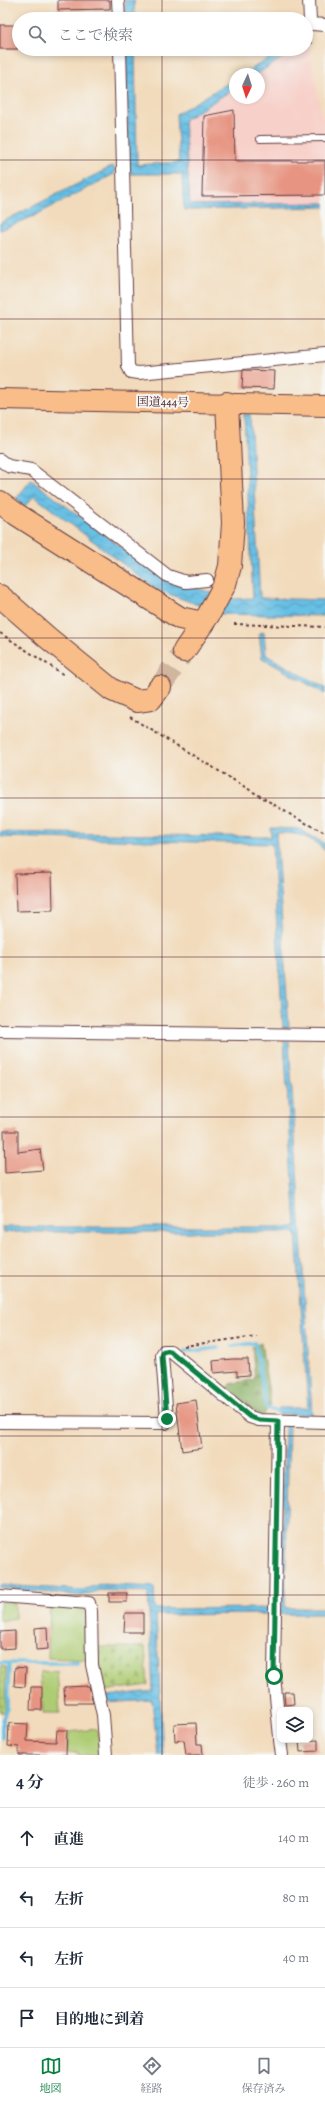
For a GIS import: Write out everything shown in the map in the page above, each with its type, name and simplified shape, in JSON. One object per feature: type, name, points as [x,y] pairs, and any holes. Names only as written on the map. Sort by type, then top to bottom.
[{"type":"highway","name":"国道444号","points":[[0,399],[325,406]]},
{"type":"highway","points":[[184,651],[203,623],[225,584],[230,566],[233,547],[227,403]]},
{"type":"highway","points":[[0,502],[16,514],[180,618],[203,623]]},
{"type":"highway","points":[[0,596],[48,638],[112,690],[137,701],[151,699],[160,687]]},
{"type":"street","points":[[118,0],[119,12]]},
{"type":"street","points":[[308,0],[309,12]]},
{"type":"street","points":[[313,24],[325,25]]},
{"type":"street","points":[[120,56],[128,366],[131,372],[139,373],[325,355]]},
{"type":"street","points":[[0,460],[8,466],[31,470],[168,576],[186,582],[207,580]]},
{"type":"street","points":[[0,1031],[325,1035]]},
{"type":"street","points":[[0,1422],[165,1423],[167,1419],[162,1356],[164,1351],[170,1351],[250,1417],[259,1420],[325,1422]]},
{"type":"street","points":[[277,1708],[274,1676],[278,1421]]},
{"type":"street","points":[[0,1596],[89,1603],[91,1611],[92,1664],[103,1714],[106,1755]]},
{"type":"street","points":[[280,1743],[282,1755]]},
{"type":"lane","points":[[260,139],[325,138]]},
{"type":"path","points":[[234,624],[325,627]]},
{"type":"path","points":[[0,633],[65,675]]},
{"type":"path","points":[[124,713],[296,818],[325,833]]},
{"type":"path","points":[[170,1351],[177,1347],[256,1336]]},
{"type":"shaded area","points":[[282,56],[311,56],[322,118],[325,118],[325,205],[186,208],[180,117],[229,88],[229,104],[265,104],[265,68],[262,68]]},
{"type":"green space","points":[[261,1343],[271,1406],[262,1416],[225,1391],[230,1384],[255,1379],[252,1347]]},
{"type":"green space","points":[[0,1602],[15,1602],[15,1618],[0,1621]]},
{"type":"green space","points":[[50,1605],[85,1608],[87,1660],[48,1658]]},
{"type":"green space","points":[[96,1647],[145,1647],[148,1685],[103,1691]]},
{"type":"green space","points":[[0,1666],[6,1667],[5,1712],[0,1712]]},
{"type":"green space","points":[[57,1671],[60,1713],[43,1713],[40,1672]]},
{"type":"green space","points":[[97,1729],[101,1755],[78,1755],[78,1752],[67,1753],[69,1732]]},
{"type":"water","points":[[125,0],[134,0],[135,12],[125,12]]},
{"type":"water","points":[[126,56],[135,56],[137,165],[179,162],[176,114],[229,83],[229,92],[184,120],[190,205],[325,203],[325,207],[184,210],[182,174],[131,174],[129,169]]},
{"type":"water","points":[[273,56],[285,56],[265,69],[253,68]]},
{"type":"water","points":[[113,166],[115,170],[114,174],[34,216],[0,230],[0,223]]},
{"type":"water","points":[[244,414],[250,414],[260,598],[325,600],[325,616],[222,614],[156,589],[34,496],[25,506],[16,499],[31,480],[164,579],[234,599],[253,598]]},
{"type":"water","points":[[264,632],[266,655],[325,688],[325,694],[262,658],[259,633]]},
{"type":"water","points":[[271,828],[299,829],[325,844],[325,851],[308,838],[290,833],[276,833],[289,1028],[283,1028],[272,844],[0,837],[0,832],[271,837]]},
{"type":"water","points":[[284,1041],[289,1041],[312,1415],[278,1414],[278,1408],[308,1408],[296,1232],[3,1232],[2,1227],[296,1227]]},
{"type":"water","points":[[285,1425],[289,1425],[285,1608],[325,1608],[325,1614],[280,1614]]},
{"type":"water","points":[[100,1584],[154,1587],[155,1609],[269,1608],[268,1614],[156,1615],[163,1755],[158,1755],[152,1700],[106,1703],[107,1696],[153,1691],[148,1592],[99,1590],[82,1596],[0,1588],[0,1585],[82,1590]]},
{"type":"building","points":[[58,0],[110,0],[110,9],[58,10]]},
{"type":"building","points":[[0,25],[12,25],[12,49],[0,49]]},
{"type":"building","points":[[234,110],[235,161],[325,161],[325,195],[202,196],[204,116]]},
{"type":"building","points":[[243,370],[275,371],[274,389],[242,388]]},
{"type":"building","points":[[52,873],[53,910],[16,911],[15,874]]},
{"type":"building","points":[[4,1131],[18,1131],[18,1152],[40,1149],[43,1170],[5,1173]]},
{"type":"building","points":[[248,1359],[249,1375],[237,1376],[237,1371],[214,1373],[213,1361]]},
{"type":"building","points":[[196,1400],[202,1448],[182,1451],[176,1403]]},
{"type":"building","points":[[109,1593],[127,1593],[127,1602],[109,1602]]},
{"type":"building","points":[[125,1613],[143,1613],[143,1632],[124,1632]]},
{"type":"building","points":[[47,1627],[48,1649],[36,1650],[35,1628]]},
{"type":"building","points":[[15,1631],[15,1648],[0,1649],[0,1632]]},
{"type":"building","points":[[15,1667],[26,1668],[25,1687],[14,1686]]},
{"type":"building","points":[[89,1686],[93,1703],[65,1703],[64,1687]]},
{"type":"building","points":[[31,1687],[42,1687],[42,1710],[30,1710]]},
{"type":"building","points":[[284,1692],[293,1692],[294,1704],[285,1705]]},
{"type":"building","points":[[9,1723],[28,1724],[27,1741],[56,1742],[57,1730],[67,1730],[66,1755],[19,1755],[19,1747],[8,1746]]},
{"type":"building","points":[[196,1723],[197,1744],[202,1744],[203,1755],[186,1755],[184,1740],[175,1741],[174,1724]]},
{"type":"building","points":[[313,1740],[318,1740],[318,1751],[300,1752],[299,1743],[313,1743]]},
{"type":"waterway","points":[[233,1346],[255,1343],[266,1408],[278,1412]]},
{"type":"waterway","points":[[185,1352],[218,1348]]},
{"type":"waterway","points":[[0,1663],[78,1663]]},
{"type":"waterway","points":[[2,1738],[2,1721],[7,1708],[9,1664]]},
{"type":"tunnel","points":[[160,687],[184,651]]},
{"type":"route","points":[[167,1419],[162,1356],[164,1351],[170,1351],[250,1417],[259,1420],[278,1421],[274,1676]]}]
